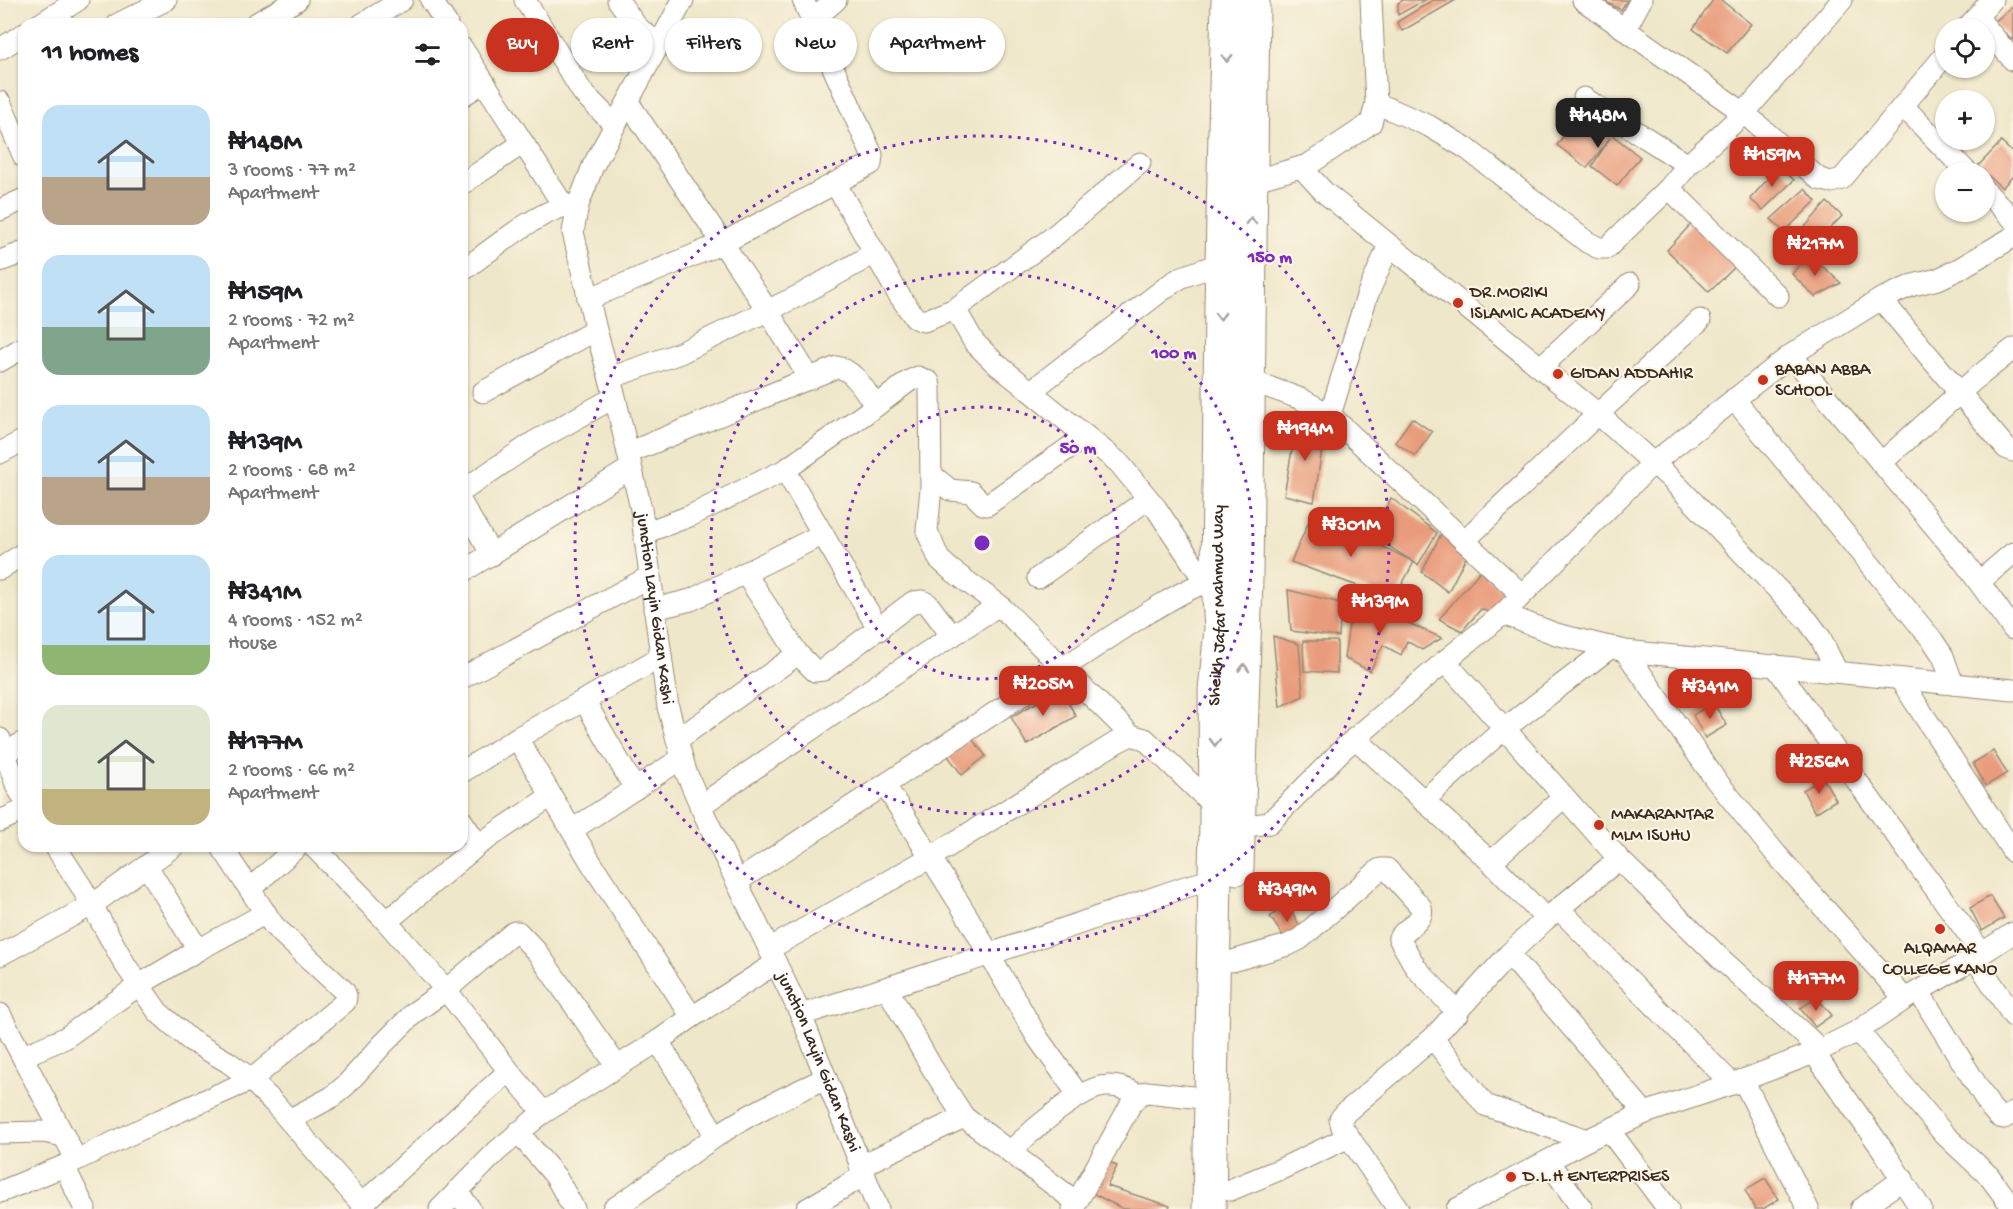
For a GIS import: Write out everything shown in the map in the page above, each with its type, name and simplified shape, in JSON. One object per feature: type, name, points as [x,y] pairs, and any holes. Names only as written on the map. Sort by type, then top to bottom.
[{"type":"main road","name":"Sheikh Jafar Mahmud Way","points":[[1223,1202],[1232,961],[1223,580],[1222,263],[1228,0]]},
{"type":"main road","name":"Sheikh Jafar Mahmud Way","points":[[1223,580],[1249,380],[1253,0]]},
{"type":"main road","name":"Sheikh Jafar Mahmud Way","points":[[1223,1202],[1211,1100],[1215,879],[1227,815]]},
{"type":"street","points":[[50,18],[78,0]]},
{"type":"street","points":[[130,18],[166,0]]},
{"type":"street","points":[[266,18],[297,0]]},
{"type":"street","points":[[373,18],[402,0]]},
{"type":"street","points":[[431,0],[443,18]]},
{"type":"street","points":[[525,0],[583,93],[615,125]]},
{"type":"street","points":[[618,0],[637,27],[659,44]]},
{"type":"street","name":"junction Layin Gidan Kashi","points":[[683,0],[570,205],[573,232],[641,508],[668,707],[680,749],[700,806],[801,1015],[878,1209]]},
{"type":"street","points":[[803,0],[812,18]]},
{"type":"street","points":[[815,18],[836,0]]},
{"type":"street","points":[[1252,181],[1301,167],[1371,123],[1376,103],[1371,0]]},
{"type":"street","points":[[1583,0],[1744,113],[1819,179],[1831,182],[1842,179],[1935,67]]},
{"type":"street","points":[[1626,28],[1641,0]]},
{"type":"street","points":[[1976,18],[1992,0]]},
{"type":"street","points":[[1376,103],[1429,126],[1466,148],[1587,242],[1599,248],[1608,248],[1669,188],[1688,165],[1744,113],[1833,3]]},
{"type":"street","points":[[0,49],[18,38]]},
{"type":"street","points":[[1995,44],[2013,60]]},
{"type":"street","points":[[468,57],[523,143],[570,205],[546,212],[468,267]]},
{"type":"street","points":[[588,299],[723,243],[868,166],[873,160],[835,72]]},
{"type":"street","points":[[468,92],[484,82]]},
{"type":"street","points":[[1584,98],[1688,165]]},
{"type":"street","points":[[0,102],[5,111],[6,133],[18,148]]},
{"type":"street","points":[[628,102],[768,311],[810,379]]},
{"type":"street","points":[[1903,106],[1958,162]]},
{"type":"street","points":[[468,180],[523,143]]},
{"type":"street","points":[[836,183],[915,318],[924,321],[955,309],[1053,237],[1140,163]]},
{"type":"street","points":[[1301,167],[1324,192],[1598,414],[1671,479],[1808,621],[1820,637],[1837,672]]},
{"type":"street","points":[[1669,188],[1778,296]]},
{"type":"street","points":[[1995,201],[2013,219]]},
{"type":"street","points":[[0,210],[18,202]]},
{"type":"street","points":[[644,532],[690,516],[785,470],[909,381],[918,377],[929,382],[932,475],[927,531],[939,559],[999,605],[1131,735],[1145,739],[1227,815],[1254,825],[1269,823],[1355,738],[1503,614],[1653,463],[1791,354],[1881,299],[1913,285],[1938,279],[2013,237]]},
{"type":"street","points":[[1330,415],[1364,307],[1389,245]]},
{"type":"street","points":[[468,487],[612,387],[768,311],[875,253]]},
{"type":"street","points":[[0,261],[18,254]]},
{"type":"street","points":[[1031,391],[1170,285],[1182,277],[1222,263]]},
{"type":"street","points":[[1541,367],[1630,284]]},
{"type":"street","points":[[1881,299],[2006,447],[2013,451]]},
{"type":"street","points":[[738,881],[1147,613],[1223,580],[1148,499],[1119,463],[1007,373],[974,342],[955,309]]},
{"type":"street","points":[[1464,541],[1700,320]]},
{"type":"street","points":[[483,392],[596,330]]},
{"type":"street","points":[[1881,463],[1960,392],[2013,349]]},
{"type":"street","points":[[0,361],[18,350]]},
{"type":"street","points":[[1791,354],[1962,559],[2013,628]]},
{"type":"street","points":[[468,569],[492,555],[629,461],[837,367],[846,369],[852,375],[876,406]]},
{"type":"street","points":[[1249,380],[1301,399],[1330,415],[1521,594]]},
{"type":"street","points":[[1734,399],[1933,641],[1943,656],[1953,684]]},
{"type":"street","points":[[932,475],[950,490],[971,492],[987,505],[1086,436]]},
{"type":"street","points":[[0,453],[18,443]]},
{"type":"street","points":[[785,470],[879,630]]},
{"type":"street","points":[[1038,578],[1148,499]]},
{"type":"street","points":[[468,514],[492,555]]},
{"type":"street","points":[[654,609],[691,600],[823,534]]},
{"type":"street","points":[[1979,582],[2013,553]]},
{"type":"street","points":[[0,569],[18,560]]},
{"type":"street","points":[[745,573],[798,654],[815,671],[823,670],[879,630],[913,602],[922,601],[928,604],[952,636]]},
{"type":"street","points":[[468,675],[649,576]]},
{"type":"street","points":[[700,806],[848,704],[999,605]]},
{"type":"street","points":[[1503,614],[1556,634],[1618,649],[2013,690]]},
{"type":"street","points":[[1423,801],[1504,729],[1618,649]]},
{"type":"street","points":[[1618,649],[1714,779],[1776,854],[1912,996],[1991,1108],[1999,1117],[2004,1118],[2013,1113]]},
{"type":"street","points":[[572,830],[636,789],[680,749],[798,654]]},
{"type":"street","points":[[468,768],[516,738],[661,657]]},
{"type":"street","points":[[1445,661],[1619,859],[1817,1051],[1921,1209]]},
{"type":"street","points":[[1775,665],[1979,955],[2013,1016]]},
{"type":"street","points":[[1900,679],[2013,852]]},
{"type":"street","points":[[584,700],[636,789]]},
{"type":"street","points":[[440,1209],[518,1132],[543,1113],[658,1041],[773,956],[1131,735]]},
{"type":"street","points":[[516,738],[692,1017]]},
{"type":"street","points":[[1355,738],[1738,1082],[1808,1209]]},
{"type":"street","points":[[18,744],[2,750],[18,789]]},
{"type":"street","points":[[885,785],[931,857],[1037,1037],[1079,1096]]},
{"type":"street","points":[[385,920],[397,913],[478,845],[551,796]]},
{"type":"street","points":[[1491,862],[1564,796]]},
{"type":"street","points":[[0,821],[18,813]]},
{"type":"street","points":[[468,830],[478,845]]},
{"type":"street","points":[[59,852],[126,966],[158,1012],[190,1040],[228,1062],[251,1080],[289,1120],[364,1207],[509,1071]]},
{"type":"street","points":[[0,955],[92,906],[166,852]]},
{"type":"street","points":[[0,1192],[251,1080],[345,1002],[344,991],[274,926],[225,852]]},
{"type":"street","points":[[250,889],[291,852]]},
{"type":"street","points":[[319,852],[385,920],[446,990],[543,1113]]},
{"type":"street","points":[[1398,1209],[1342,1127],[1340,1119],[1433,1038],[1509,954],[1619,859]]},
{"type":"street","points":[[147,866],[198,950]]},
{"type":"street","points":[[1232,961],[1288,945],[1300,939],[1380,869],[1387,868],[1421,907],[1422,912],[1422,917],[1399,938],[1416,968],[1458,1012]]},
{"type":"street","points":[[801,1015],[1175,890],[1215,879]]},
{"type":"street","points":[[23,1056],[65,1038],[139,985],[266,913]]},
{"type":"street","points":[[289,1120],[332,1097],[415,1012],[446,990],[514,932],[518,932],[537,952],[617,1066]]},
{"type":"street","points":[[1457,1209],[1488,1202],[1548,1161],[1645,1113],[1738,1082],[1817,1051],[1858,1031],[2013,933]]},
{"type":"street","points":[[1509,954],[1645,1113]]},
{"type":"street","points":[[887,988],[931,1066],[964,1117],[1075,1206],[1131,1104],[1139,1095],[1147,1092],[1211,1100]]},
{"type":"street","points":[[0,1014],[64,1136],[85,1209]]},
{"type":"street","points":[[1858,1031],[1944,1134],[1989,1176],[2013,1208]]},
{"type":"street","points":[[1433,1038],[1485,1105],[1587,1140]]},
{"type":"street","points":[[658,1041],[716,1136]]},
{"type":"street","points":[[613,1209],[650,1185],[716,1136],[757,1112],[826,1078]]},
{"type":"street","points":[[1010,1152],[1027,1135],[1079,1096],[1101,1086],[1125,1088],[1139,1095]]},
{"type":"street","points":[[807,1209],[862,1171],[964,1117]]},
{"type":"street","points":[[1609,1131],[1668,1209]]},
{"type":"street","points":[[0,1133],[43,1132],[64,1136]]},
{"type":"street","points":[[518,1132],[556,1177],[574,1209]]},
{"type":"street","points":[[1223,1202],[1281,1169],[1349,1137]]},
{"type":"street","points":[[1548,1161],[1582,1209]]},
{"type":"street","points":[[1861,1209],[1903,1179]]},
{"type":"street","points":[[457,1191],[470,1209]]},
{"type":"building","points":[[1403,0],[1425,0],[1398,15],[1398,3]]},
{"type":"building","points":[[1433,0],[1456,0],[1402,31],[1397,22]]},
{"type":"building","points":[[1602,0],[1627,0],[1621,10]]},
{"type":"building","points":[[1713,0],[1721,0],[1751,24],[1727,53],[1693,29]]},
{"type":"building","points":[[2013,6],[2013,40],[1995,25],[1995,21]]},
{"type":"building","points":[[1581,110],[1640,157],[1617,186],[1592,166],[1610,138],[1587,168],[1557,145]]},
{"type":"building","points":[[2001,142],[2013,153],[2013,176],[2002,188],[1995,182],[1995,162],[1982,162]]},
{"type":"building","points":[[1779,166],[1794,180],[1763,210],[1750,199]]},
{"type":"building","points":[[1805,189],[1816,201],[1784,232],[1771,219]]},
{"type":"building","points":[[1827,202],[1842,216],[1811,248],[1795,238]]},
{"type":"building","points":[[1692,223],[1735,267],[1709,292],[1667,250]]},
{"type":"building","points":[[1809,254],[1841,283],[1815,297],[1792,274]]},
{"type":"building","points":[[1412,418],[1432,432],[1415,456],[1395,442]]},
{"type":"building","points":[[1297,422],[1325,429],[1314,502],[1284,495]]},
{"type":"building","points":[[1391,498],[1437,533],[1418,565],[1373,536]]},
{"type":"building","points":[[1313,512],[1414,562],[1394,599],[1291,562]]},
{"type":"building","points":[[1441,534],[1466,557],[1448,592],[1422,572]]},
{"type":"building","points":[[1480,571],[1509,597],[1495,615],[1481,609],[1462,631],[1439,619]]},
{"type":"building","points":[[1288,590],[1341,603],[1339,637],[1291,631]]},
{"type":"building","points":[[1353,598],[1442,638],[1422,650],[1407,641],[1401,655],[1383,645],[1370,671],[1344,658]]},
{"type":"building","points":[[1273,636],[1299,644],[1303,696],[1280,707]]},
{"type":"building","points":[[1303,641],[1337,641],[1337,673],[1304,671]]},
{"type":"building","points":[[1060,689],[1076,716],[1027,745],[1011,717]]},
{"type":"building","points":[[1713,703],[1727,725],[1705,738],[1693,715]]},
{"type":"building","points":[[971,738],[986,756],[962,775],[948,756]]},
{"type":"building","points":[[1993,751],[2007,773],[1986,786],[1973,763]]},
{"type":"building","points":[[1823,778],[1836,800],[1815,813],[1803,790]]},
{"type":"building","points":[[1990,896],[2004,918],[1982,931],[1970,908]]},
{"type":"building","points":[[1288,904],[1302,931],[1287,941],[1270,917]]},
{"type":"building","points":[[1817,998],[1832,1015],[1815,1027],[1800,1008]]},
{"type":"building","points":[[1110,1162],[1117,1166],[1107,1186],[1170,1206],[1169,1209],[1123,1209],[1092,1193]]},
{"type":"building","points":[[1765,1178],[1779,1199],[1763,1209],[1755,1209],[1745,1190]]},
{"type":"place","name":"DR.MORIKI ISLAMIC ACADEMY","points":[[1458,303]]},
{"type":"place","name":"GIDAN ADDAHIR","points":[[1558,374]]},
{"type":"place","name":"BABAN ABBA SCHOOL","points":[[1763,380]]},
{"type":"place","name":"MAKARANTAR MLM ISUHU","points":[[1599,825]]},
{"type":"place","name":"ALQAMAR COLLEGE KANO","points":[[1940,929]]},
{"type":"place","name":"D.L.H ENTERPRISES","points":[[1511,1177]]}]
